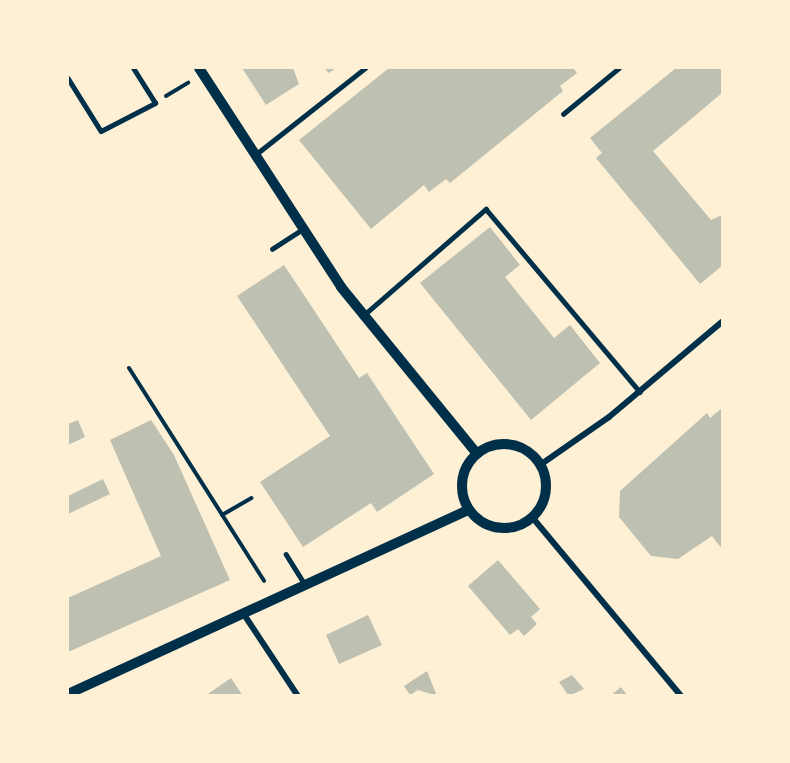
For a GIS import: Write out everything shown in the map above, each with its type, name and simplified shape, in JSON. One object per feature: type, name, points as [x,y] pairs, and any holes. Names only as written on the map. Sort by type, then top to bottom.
[{"type":"street","points":[[199,68],[302,230],[363,316],[477,454]]},
{"type":"street","points":[[540,465],[640,392],[723,322]]},
{"type":"street","points":[[504,444],[518,447],[540,465],[544,498],[532,517],[506,529],[491,527],[468,510],[461,486],[477,454],[504,444]]},
{"type":"street","points":[[68,694],[307,588],[468,510]]},
{"type":"street","points":[[532,517],[681,696]]},
{"type":"street","points":[[245,616],[298,696]]},
{"type":"lane","points":[[68,78],[101,131],[155,103],[133,68]]},
{"type":"lane","points":[[255,155],[365,68]]},
{"type":"lane","points":[[563,114],[619,68]]},
{"type":"lane","points":[[363,316],[486,209],[640,392]]},
{"type":"lane","points":[[272,249],[302,230]]},
{"type":"lane","points":[[286,554],[307,588]]},
{"type":"path","points":[[155,103],[190,82]]},
{"type":"path","points":[[129,368],[264,581]]},
{"type":"path","points":[[222,515],[251,498]]},
{"type":"building","points":[[242,68],[293,68],[299,84],[266,105]]},
{"type":"building","points":[[324,68],[336,68],[329,73]]},
{"type":"building","points":[[389,68],[573,68],[577,73],[560,86],[563,91],[450,183],[446,179],[429,192],[424,185],[371,229],[299,140]]},
{"type":"building","points":[[676,68],[722,68],[722,93],[653,151],[711,220],[722,215],[722,266],[700,284],[596,158],[602,153],[590,138]]},
{"type":"building","points":[[490,227],[520,265],[505,277],[554,338],[570,325],[600,363],[531,420],[420,283]]},
{"type":"building","points":[[284,265],[359,378],[367,373],[434,474],[377,512],[371,503],[303,547],[260,482],[330,436],[237,296]]},
{"type":"building","points":[[722,408],[722,549],[712,536],[678,559],[651,556],[619,517],[620,491],[707,413],[710,418]]},
{"type":"building","points":[[78,420],[85,437],[68,445],[68,424]]},
{"type":"building","points":[[151,420],[174,455],[230,580],[68,652],[68,598],[161,556],[110,440]]},
{"type":"building","points":[[103,479],[110,494],[68,514],[68,496]]},
{"type":"building","points":[[498,560],[540,609],[531,617],[537,624],[524,636],[518,629],[510,635],[468,586]]},
{"type":"building","points":[[368,615],[382,645],[339,664],[326,635]]},
{"type":"building","points":[[427,671],[437,696],[418,690],[410,695],[404,686]]},
{"type":"building","points":[[572,675],[584,689],[569,696],[559,682]]},
{"type":"building","points":[[231,678],[243,696],[205,696]]},
{"type":"building","points":[[621,687],[628,696],[610,696]]}]
